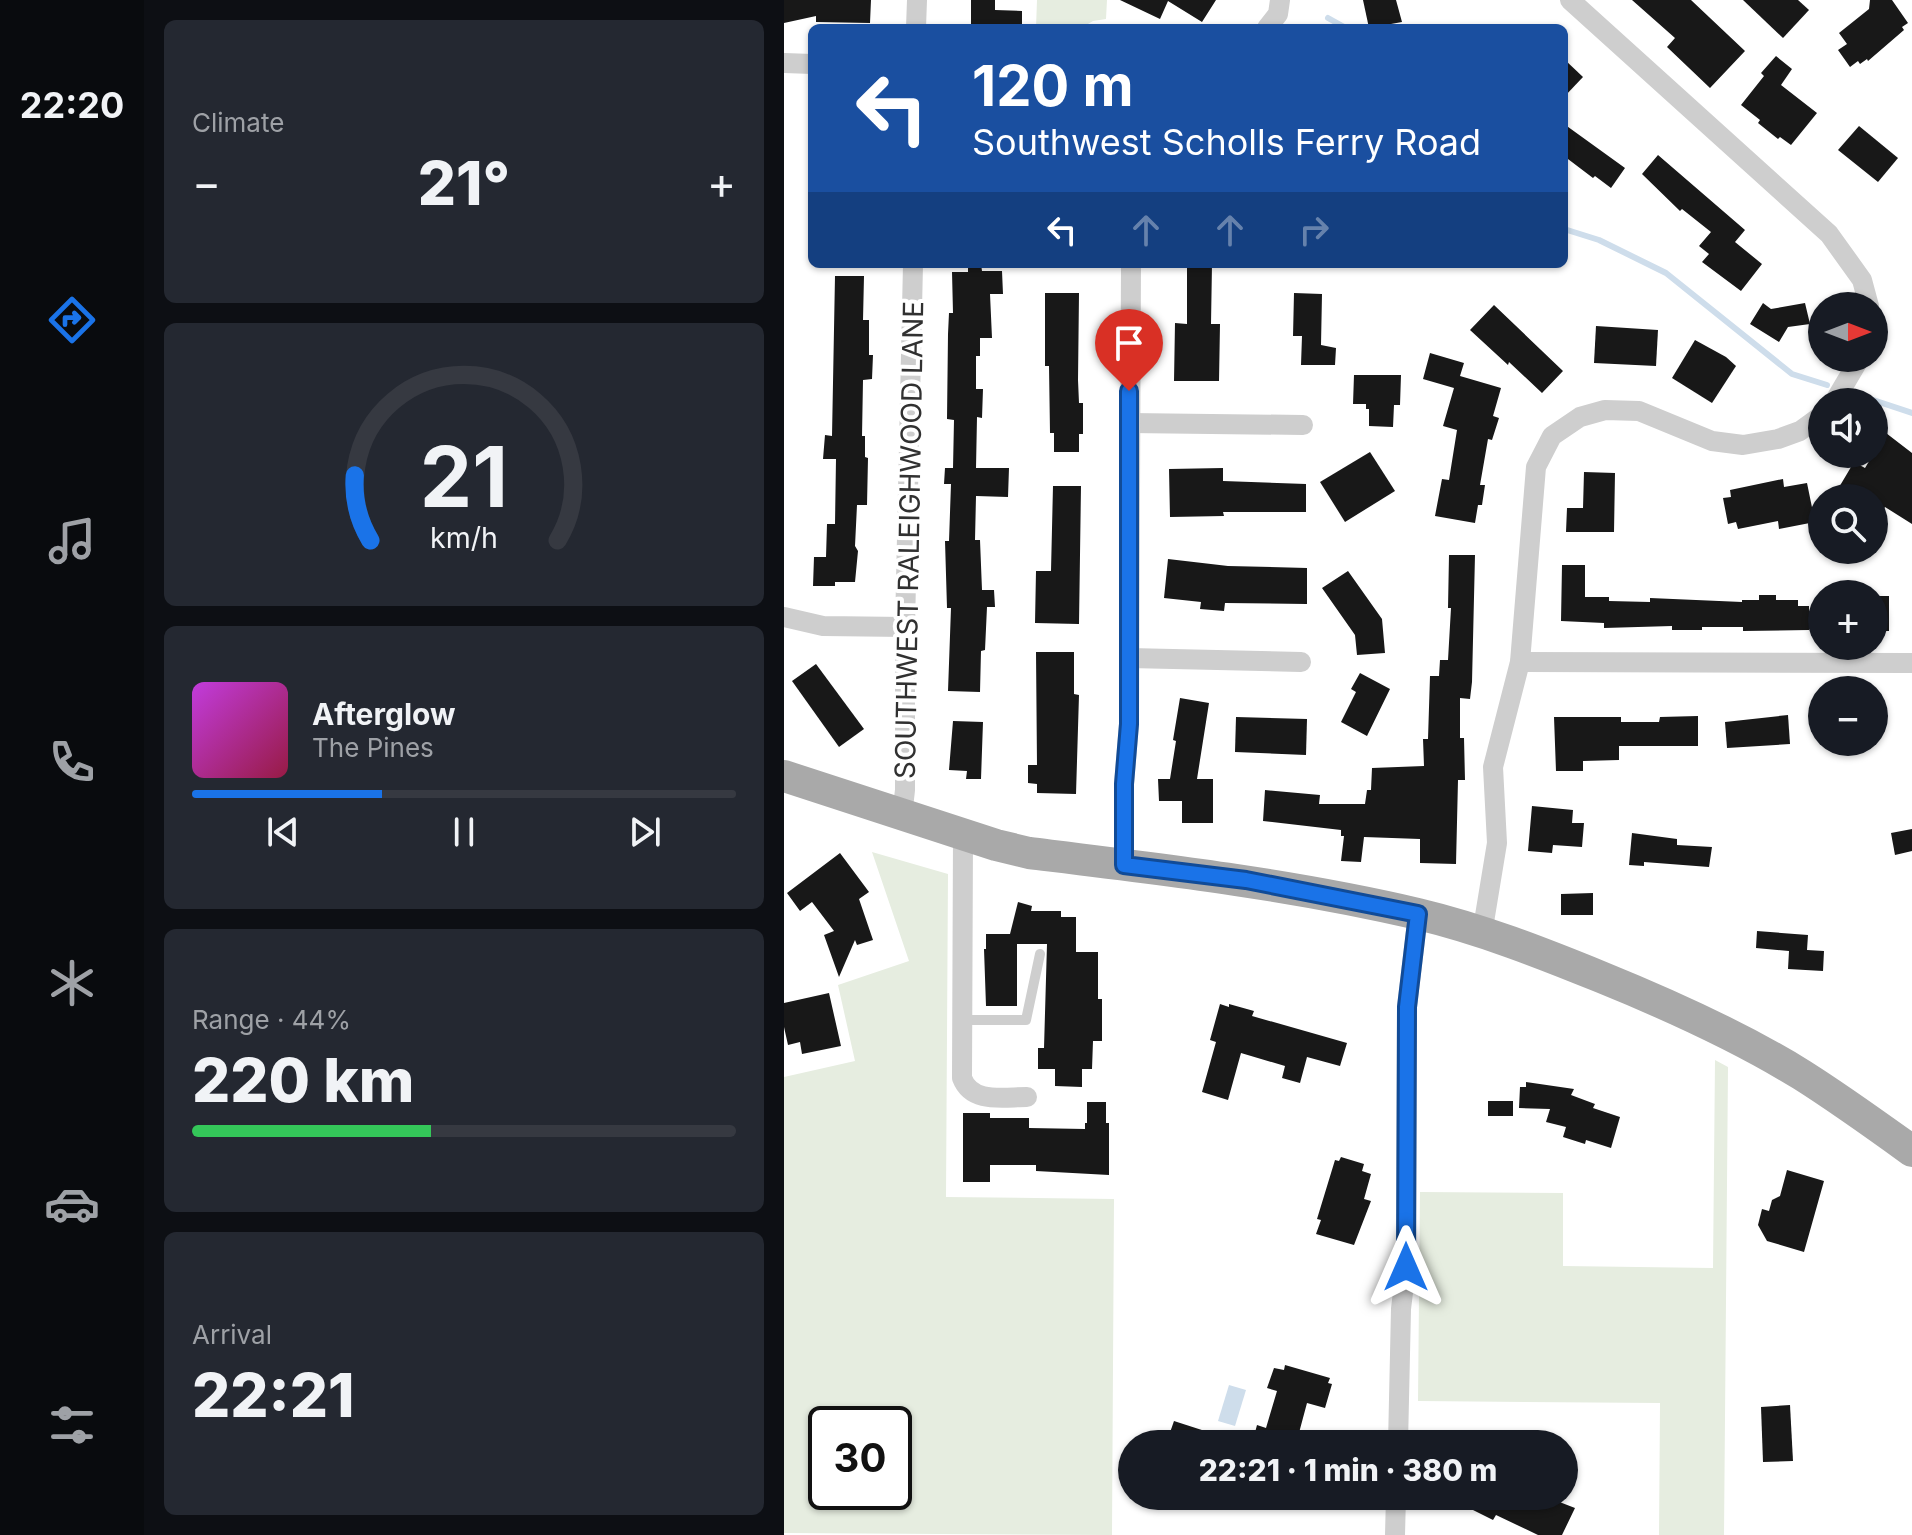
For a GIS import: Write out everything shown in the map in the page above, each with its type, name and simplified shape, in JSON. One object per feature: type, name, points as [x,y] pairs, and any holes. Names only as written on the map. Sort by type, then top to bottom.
[{"type":"main road","points":[[784,776],[963,836],[1029,853],[1246,880],[1418,914],[1528,948],[1676,1008],[1762,1052],[1804,1076],[1912,1151]]},
{"type":"street","points":[[916,24],[917,0]]},
{"type":"street","points":[[1270,24],[1278,14],[1280,0]]},
{"type":"street","points":[[1570,0],[1829,234],[1862,280],[1865,292]]},
{"type":"street","points":[[784,63],[808,64]]},
{"type":"street","name":"SOUTHWEST RALEIGHWOOD LANE","points":[[902,816],[905,790],[905,627],[913,268]]},
{"type":"street","points":[[1124,865],[1129,658],[1131,268]]},
{"type":"street","points":[[1482,934],[1497,843],[1493,767],[1520,662],[1536,467],[1552,436],[1580,417],[1605,410],[1639,411],[1712,441],[1743,445],[1778,439],[1808,425]]},
{"type":"street","points":[[1129,423],[1303,425]]},
{"type":"street","points":[[784,617],[823,626],[905,627]]},
{"type":"street","points":[[1129,658],[1301,662]]},
{"type":"street","points":[[1520,662],[1912,663]]},
{"type":"street","points":[[963,836],[961,1065],[966,1088],[977,1096],[1027,1097]]},
{"type":"street","points":[[1398,1430],[1401,1309],[1406,1267],[1407,1007],[1418,914]]},
{"type":"street","points":[[1395,1535],[1396,1510]]},
{"type":"lane","points":[[961,1020],[1026,1020],[1040,954]]},
{"type":"shaded area","points":[[1037,0],[1107,0],[1106,19],[1088,24],[1036,24]]},
{"type":"shaded area","points":[[872,852],[948,874],[946,1197],[1114,1199],[1112,1535],[784,1533],[784,1077],[855,1061],[838,985],[909,961]]},
{"type":"shaded area","points":[[1715,1060],[1728,1067],[1724,1535],[1659,1535],[1660,1403],[1418,1401],[1420,1192],[1563,1193],[1563,1266],[1713,1268]]},
{"type":"water","points":[[1229,1385],[1246,1390],[1235,1426],[1218,1421]]},
{"type":"building","points":[[784,0],[871,0],[870,23],[816,22],[816,16],[784,23]]},
{"type":"building","points":[[971,0],[995,0],[995,10],[1022,11],[1022,24],[971,24]]},
{"type":"building","points":[[1120,0],[1216,0],[1202,22],[1168,1],[1160,19]]},
{"type":"building","points":[[1363,0],[1396,0],[1402,22],[1368,24]]},
{"type":"building","points":[[1632,0],[1691,0],[1745,51],[1710,88],[1667,47],[1675,38]]},
{"type":"building","points":[[1743,0],[1798,0],[1809,10],[1783,38]]},
{"type":"building","points":[[1870,0],[1892,0],[1908,23],[1868,61],[1860,64],[1858,61],[1850,67],[1838,50],[1847,44],[1839,33],[1869,9]]},
{"type":"building","points":[[1776,56],[1792,69],[1781,85],[1817,113],[1791,145],[1758,123],[1760,120],[1741,105]]},
{"type":"building","points":[[1568,63],[1583,77],[1568,93]]},
{"type":"building","points":[[1859,126],[1898,158],[1878,182],[1838,150]]},
{"type":"building","points":[[1568,127],[1625,168],[1611,188],[1595,176],[1593,178],[1568,159]]},
{"type":"building","points":[[1658,155],[1745,230],[1735,242],[1762,264],[1741,291],[1702,262],[1709,254],[1699,246],[1711,232],[1682,209],[1680,211],[1642,174]]},
{"type":"building","points":[[968,268],[1002,271],[1003,294],[990,294],[992,338],[980,338],[980,356],[976,356],[976,389],[983,389],[982,418],[977,417],[976,468],[1009,468],[1008,497],[976,496],[975,540],[980,540],[982,590],[994,590],[995,607],[987,607],[980,692],[948,691],[951,608],[947,608],[945,541],[949,541],[951,484],[944,484],[945,468],[953,468],[954,420],[947,419],[949,313],[953,313],[952,272],[968,272]]},
{"type":"building","points":[[1187,268],[1212,268],[1211,324],[1220,324],[1219,381],[1174,381],[1175,323],[1187,324]]},
{"type":"building","points":[[835,276],[864,276],[863,320],[869,320],[869,355],[873,355],[872,379],[863,380],[862,436],[865,436],[865,457],[868,458],[867,505],[857,505],[855,582],[813,586],[814,557],[826,557],[827,524],[835,524],[836,459],[823,459],[825,435],[832,436]]},
{"type":"building","points":[[1045,293],[1079,293],[1078,380],[1079,403],[1083,403],[1083,434],[1079,434],[1079,452],[1054,452],[1054,433],[1050,433],[1049,366],[1045,366]]},
{"type":"building","points":[[1294,293],[1322,294],[1321,345],[1336,348],[1335,365],[1301,365],[1302,336],[1293,336]]},
{"type":"building","points":[[1763,303],[1771,309],[1805,303],[1808,324],[1788,327],[1779,342],[1750,324]]},
{"type":"building","points":[[1494,305],[1563,371],[1542,393],[1470,330]]},
{"type":"building","points":[[1596,326],[1658,330],[1656,366],[1594,363]]},
{"type":"building","points":[[1695,340],[1736,366],[1712,403],[1672,378]]},
{"type":"building","points":[[1430,353],[1464,363],[1460,376],[1501,388],[1493,416],[1499,418],[1492,440],[1488,439],[1480,485],[1485,485],[1482,505],[1478,505],[1475,523],[1435,516],[1442,479],[1449,480],[1457,430],[1443,426],[1454,388],[1423,379]]},
{"type":"building","points":[[1354,375],[1401,375],[1400,405],[1394,405],[1393,427],[1369,426],[1366,404],[1353,404]]},
{"type":"building","points":[[1888,435],[1912,453],[1912,524],[1888,509],[1888,484],[1841,484],[1850,468],[1888,468]]},
{"type":"building","points":[[1370,452],[1395,491],[1345,522],[1320,482]]},
{"type":"building","points":[[1223,468],[1223,481],[1306,484],[1306,512],[1223,512],[1224,516],[1170,517],[1169,469]]},
{"type":"building","points":[[1584,472],[1615,473],[1614,532],[1566,532],[1567,508],[1583,508]]},
{"type":"building","points":[[1783,479],[1784,487],[1807,483],[1808,523],[1779,529],[1778,521],[1738,529],[1736,522],[1728,524],[1723,498],[1731,497],[1730,490]]},
{"type":"building","points":[[1053,486],[1081,486],[1079,624],[1035,623],[1036,571],[1051,571]]},
{"type":"building","points":[[1449,555],[1475,555],[1472,682],[1470,699],[1460,698],[1460,738],[1464,738],[1465,780],[1458,780],[1456,864],[1420,863],[1420,839],[1364,837],[1361,862],[1341,861],[1344,836],[1341,836],[1341,830],[1263,821],[1265,790],[1320,795],[1319,804],[1365,804],[1367,790],[1371,790],[1372,768],[1424,766],[1423,739],[1428,739],[1430,676],[1439,676],[1440,660],[1448,660],[1451,608],[1448,608]]},
{"type":"building","points":[[1168,559],[1228,566],[1307,568],[1307,604],[1225,603],[1224,611],[1200,609],[1201,602],[1164,598]]},
{"type":"building","points":[[1562,565],[1585,565],[1585,597],[1609,597],[1609,601],[1650,602],[1650,598],[1742,602],[1759,600],[1759,595],[1776,595],[1776,600],[1798,600],[1798,606],[1808,606],[1808,630],[1743,631],[1743,627],[1672,630],[1672,626],[1604,628],[1604,623],[1561,621]]},
{"type":"building","points":[[1348,571],[1382,619],[1385,653],[1357,655],[1355,635],[1322,588]]},
{"type":"building","points":[[1036,652],[1074,652],[1074,694],[1079,695],[1076,794],[1037,793],[1037,784],[1028,783],[1028,765],[1037,765]]},
{"type":"building","points":[[816,664],[864,729],[839,747],[792,681]]},
{"type":"building","points":[[1360,673],[1390,689],[1367,736],[1341,722],[1356,692],[1351,689]]},
{"type":"building","points":[[1180,698],[1209,703],[1197,779],[1213,779],[1213,823],[1182,823],[1182,801],[1159,801],[1158,779],[1170,779]]},
{"type":"building","points":[[1788,715],[1790,744],[1727,748],[1725,722]]},
{"type":"building","points":[[1698,716],[1698,746],[1619,746],[1619,760],[1583,761],[1583,771],[1556,771],[1554,717],[1621,717],[1621,722],[1659,722],[1660,717]]},
{"type":"building","points":[[1236,717],[1307,719],[1306,755],[1235,752]]},
{"type":"building","points":[[953,721],[983,722],[981,779],[966,779],[967,771],[949,770]]},
{"type":"building","points":[[1532,806],[1573,810],[1572,823],[1584,823],[1582,847],[1553,845],[1552,853],[1528,851]]},
{"type":"building","points":[[1912,829],[1912,851],[1895,855],[1891,833]]},
{"type":"building","points":[[1632,833],[1677,839],[1677,845],[1712,847],[1709,867],[1644,862],[1644,866],[1629,865]]},
{"type":"building","points":[[840,853],[869,892],[859,899],[873,940],[857,945],[855,940],[839,977],[824,935],[834,931],[812,902],[800,911],[787,893]]},
{"type":"building","points":[[1593,893],[1593,915],[1561,915],[1561,894]]},
{"type":"building","points":[[1018,902],[1032,906],[1031,911],[1061,911],[1061,917],[1076,917],[1076,952],[1098,952],[1102,1041],[1093,1041],[1092,1069],[1082,1069],[1082,1087],[1055,1086],[1055,1069],[1038,1069],[1038,1048],[1044,1048],[1047,944],[1017,944],[1017,1006],[986,1006],[986,934],[1010,934]]},
{"type":"building","points":[[1757,931],[1808,935],[1807,950],[1824,951],[1823,971],[1788,969],[1789,951],[1756,948]]},
{"type":"building","points":[[829,993],[841,1046],[802,1054],[800,1042],[788,1045],[784,1003]]},
{"type":"building","points":[[1220,1004],[1254,1011],[1252,1016],[1347,1043],[1340,1066],[1307,1057],[1300,1083],[1282,1078],[1285,1066],[1241,1053],[1228,1100],[1202,1092],[1216,1042],[1210,1040]]},
{"type":"building","points":[[1526,1082],[1574,1089],[1571,1095],[1595,1104],[1593,1108],[1620,1117],[1611,1148],[1563,1137],[1566,1127],[1546,1122],[1550,1109],[1519,1108],[1520,1087],[1526,1087]]},
{"type":"building","points":[[1488,1101],[1513,1101],[1513,1116],[1488,1116]]},
{"type":"building","points":[[1087,1102],[1106,1102],[1109,1175],[1036,1171],[1036,1165],[990,1165],[990,1182],[963,1182],[963,1113],[990,1113],[990,1118],[1029,1118],[1029,1128],[1085,1129]]},
{"type":"building","points":[[1341,1157],[1364,1164],[1362,1171],[1371,1174],[1364,1199],[1371,1201],[1354,1245],[1316,1234],[1321,1220],[1317,1219],[1335,1160],[1339,1161]]},
{"type":"building","points":[[1787,1170],[1824,1181],[1804,1252],[1767,1241],[1758,1225],[1762,1209],[1769,1211],[1772,1200],[1780,1196]]},
{"type":"building","points":[[1285,1365],[1330,1378],[1328,1383],[1332,1384],[1325,1408],[1307,1403],[1300,1430],[1256,1430],[1257,1425],[1266,1428],[1277,1391],[1267,1388],[1274,1368],[1284,1370]]},
{"type":"building","points":[[1790,1405],[1793,1461],[1763,1462],[1761,1407]]},
{"type":"building","points":[[1174,1421],[1202,1430],[1171,1430]]},
{"type":"building","points":[[1473,1510],[1574,1510],[1562,1535],[1538,1535],[1496,1515],[1493,1520]]},
{"type":"waterway","points":[[1328,18],[1339,24]]},
{"type":"waterway","points":[[1568,230],[1599,240],[1666,273],[1792,374],[1827,385]]},
{"type":"waterway","points":[[1888,405],[1912,413]]},
{"type":"route","points":[[1129,391],[1129,724],[1124,784],[1124,865],[1246,880],[1418,914],[1407,1007],[1406,1267]]}]
